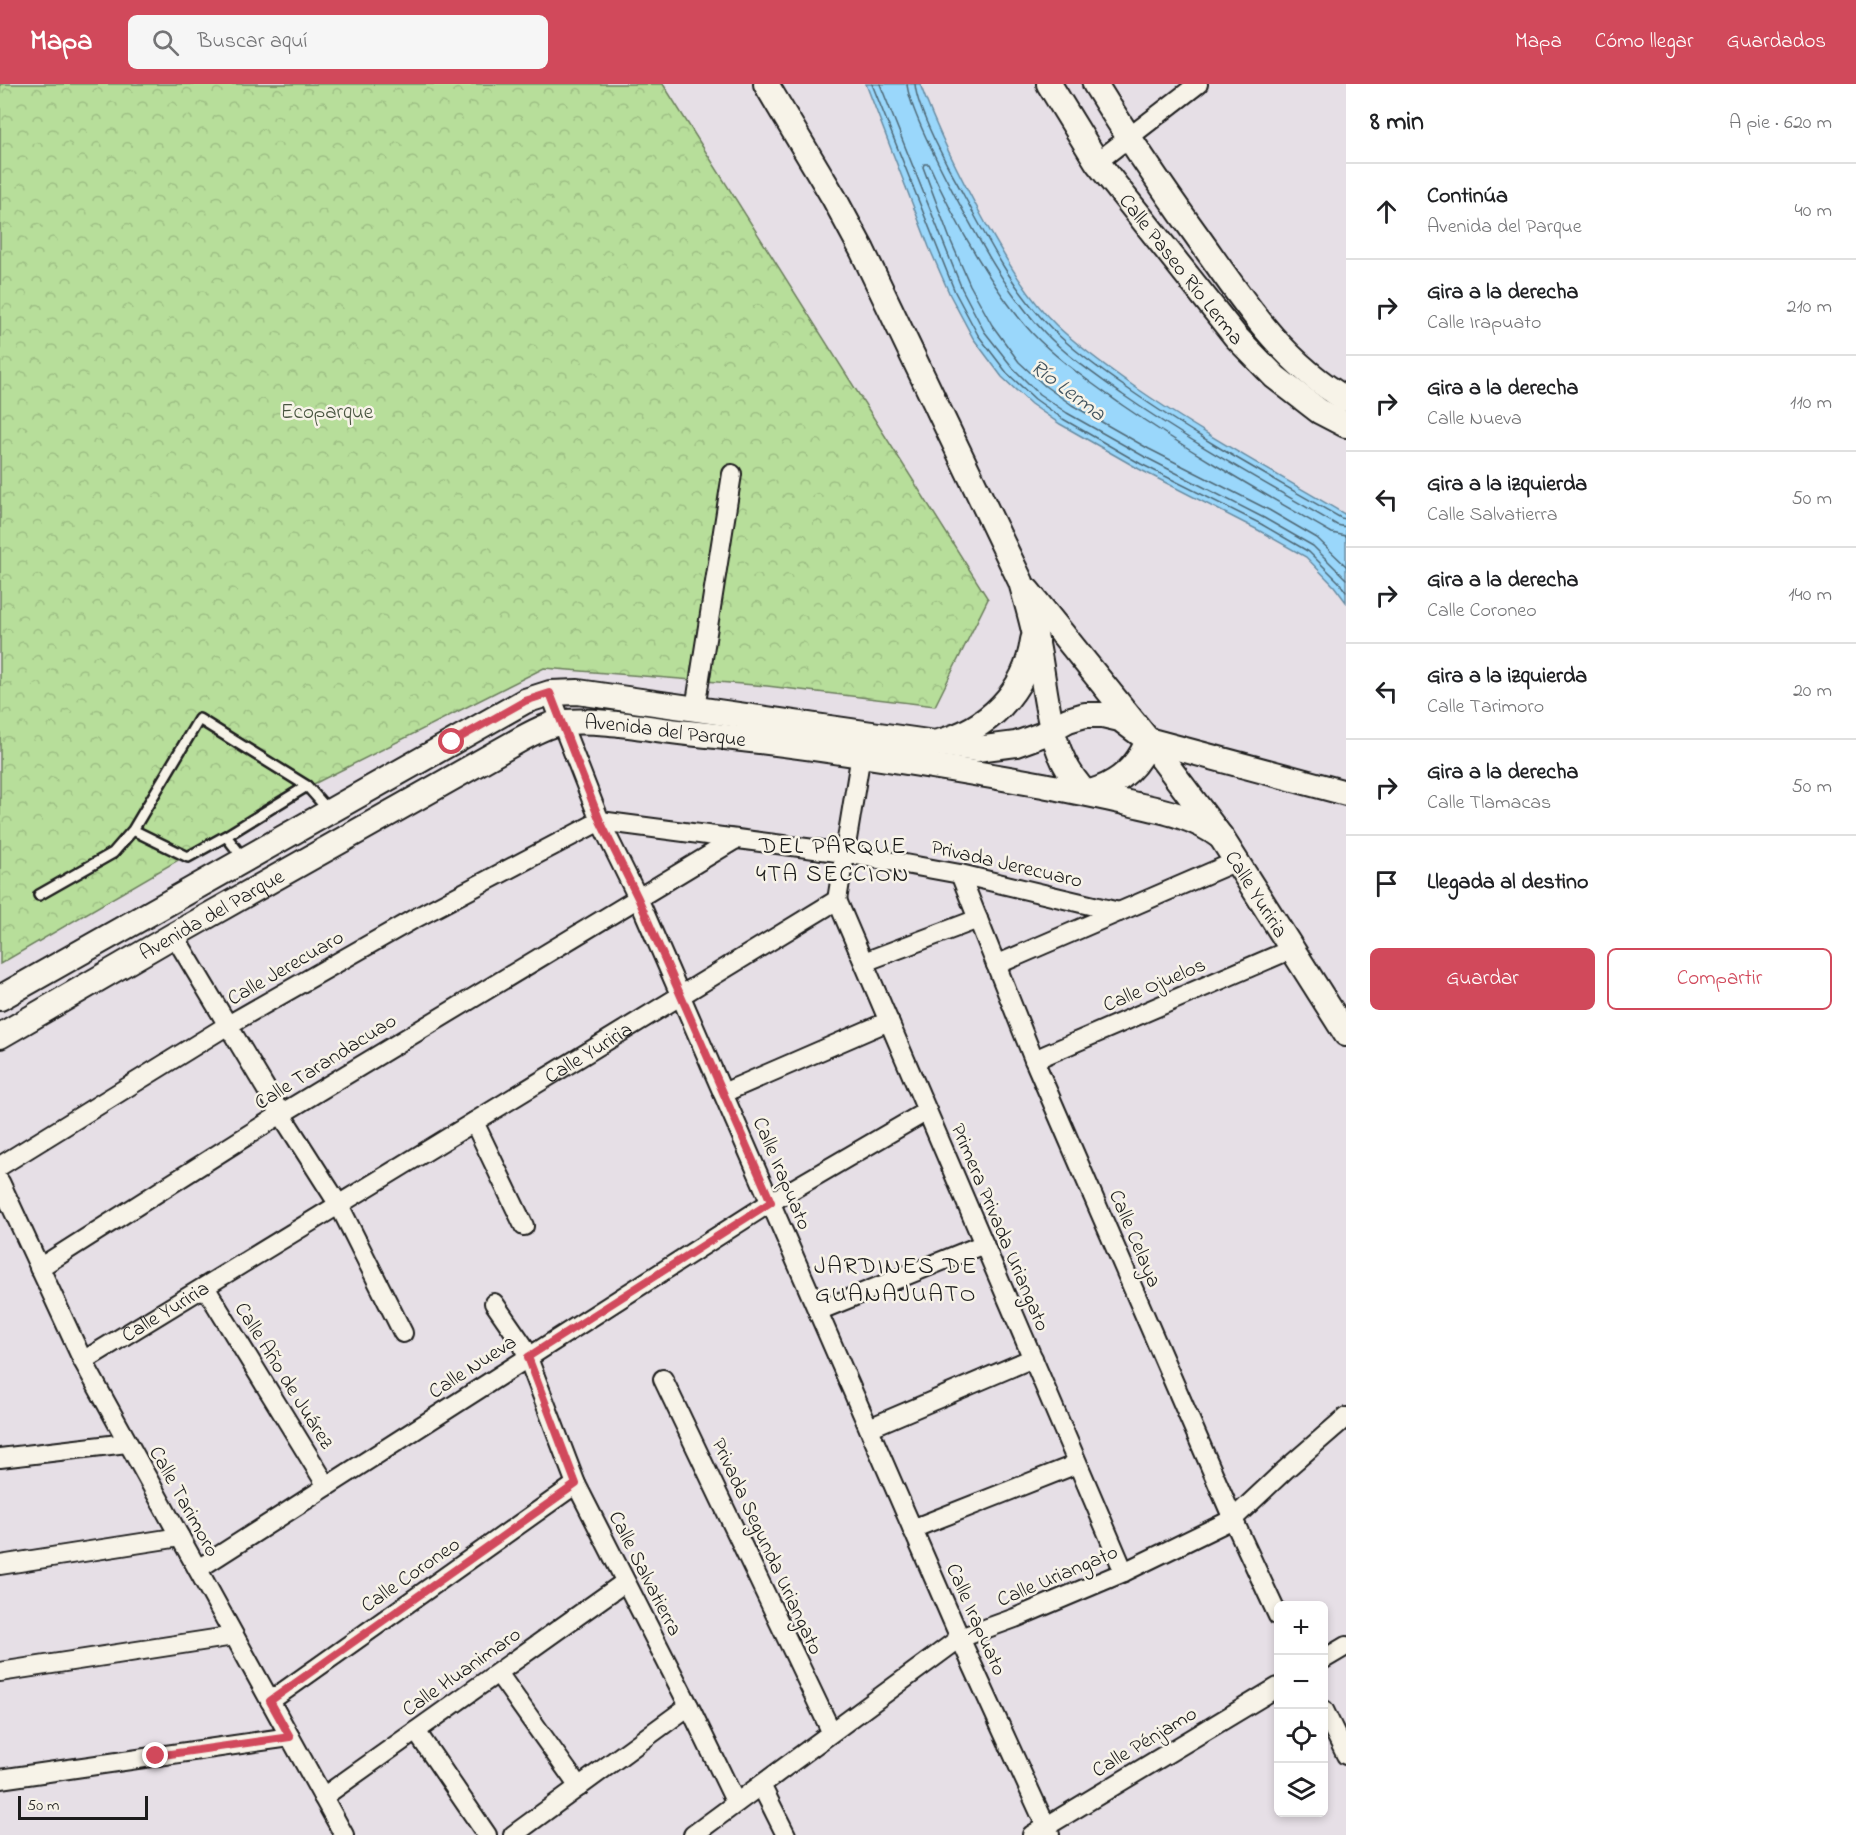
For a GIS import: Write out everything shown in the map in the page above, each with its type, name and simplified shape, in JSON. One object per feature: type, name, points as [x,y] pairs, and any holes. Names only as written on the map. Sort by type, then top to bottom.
[{"type":"street","points":[[766,84],[862,250],[1021,582],[1034,629],[1055,741],[1064,764],[1074,780],[1086,793],[1109,786],[1129,771],[1144,752],[1148,740],[1346,793]]},
{"type":"street","name":"Calle Paseo Río Lerma","points":[[1049,84],[1097,162],[1236,337],[1275,377],[1319,411],[1346,425]]},
{"type":"street","name":"Calle Paseo Río Lerma","points":[[1095,84],[1128,138],[1253,316],[1287,354],[1325,387],[1346,399]]},
{"type":"street","points":[[1097,162],[1198,84]]},
{"type":"street","points":[[695,709],[732,474]]},
{"type":"street","name":"Calle Yuriria","points":[[1021,582],[1148,740],[1221,837],[1346,1034]]},
{"type":"street","points":[[934,743],[954,738],[972,729],[1004,704],[1026,669],[1032,649],[1034,629]]},
{"type":"street","name":"Avenida del Parque","points":[[0,998],[525,701],[550,693],[578,692],[977,749],[1029,740],[1068,720],[1085,715],[1103,715],[1120,720],[1148,740]]},
{"type":"street","name":"Calle Irapuato","points":[[550,693],[600,821],[638,898],[681,995],[1042,1832]]},
{"type":"street","name":"Avenida del Parque","points":[[0,1036],[523,738],[562,722],[588,722],[725,736],[861,754],[1086,793],[1181,815],[1202,824],[1221,837]]},
{"type":"street","points":[[837,900],[861,754]]},
{"type":"street","name":"Privada Jerecuaro","points":[[600,821],[845,853],[960,874],[1119,912]]},
{"type":"street","name":"Calle Jerecuaro","points":[[0,1166],[228,1025],[412,920],[600,821]]},
{"type":"street","name":"Calle Tarandacuao","points":[[39,1268],[281,1114],[736,838]]},
{"type":"street","points":[[996,965],[1237,861]]},
{"type":"street","name":"Calle Celaya","points":[[960,874],[1034,1060],[1233,1519],[1274,1607]]},
{"type":"street","name":"Calle Yuriria","points":[[83,1361],[837,900]]},
{"type":"street","name":"Primera Privada Uriangato","points":[[837,900],[1124,1572]]},
{"type":"street","points":[[864,962],[978,919]]},
{"type":"street","points":[[174,935],[281,1114],[339,1205],[403,1333]]},
{"type":"street","name":"Calle Ojuelos","points":[[1034,1060],[1292,949]]},
{"type":"street","points":[[723,1093],[889,1021]]},
{"type":"street","name":"Calle Nueva","points":[[198,1569],[771,1202],[927,1111]]},
{"type":"street","points":[[474,1122],[525,1226]]},
{"type":"street","name":"Calle Tarimoro","points":[[0,1182],[83,1361],[344,1835]]},
{"type":"street","points":[[818,1311],[984,1244]]},
{"type":"street","name":"Calle Año de Juárez","points":[[205,1287],[327,1486]]},
{"type":"street","name":"Calle Salvatierra","points":[[494,1303],[514,1330],[528,1357],[576,1484],[736,1803]]},
{"type":"street","points":[[869,1428],[1033,1358]]},
{"type":"street","name":"Privada Segunda Uriangato","points":[[663,1379],[831,1731]]},
{"type":"street","name":"Calle Uriangato","points":[[693,1835],[960,1638],[1037,1609],[1124,1572],[1233,1519],[1346,1417]]},
{"type":"street","points":[[0,1457],[127,1443]]},
{"type":"street","points":[[912,1529],[1077,1464]]},
{"type":"street","name":"Calle Coroneo","points":[[270,1701],[576,1484]]},
{"type":"street","points":[[0,1565],[180,1537]]},
{"type":"street","name":"Calle Huanimaro","points":[[323,1797],[625,1582]]},
{"type":"street","points":[[0,1672],[234,1636]]},
{"type":"street","points":[[1328,1656],[1346,1646]]},
{"type":"street","points":[[498,1673],[579,1786]]},
{"type":"street","name":"Calle Pénjamo","points":[[1042,1832],[1274,1688]]},
{"type":"street","points":[[513,1835],[689,1706]]},
{"type":"street","points":[[1328,1720],[1346,1755]]},
{"type":"street","points":[[416,1731],[487,1835]]},
{"type":"street","points":[[0,1779],[290,1737]]},
{"type":"street","points":[[761,1785],[786,1835]]},
{"type":"lane","points":[[39,895],[114,853],[133,830],[199,719],[307,786],[329,811]]},
{"type":"lane","points":[[133,830],[188,857],[307,786]]},
{"type":"lane","points":[[226,836],[244,859]]},
{"type":"green space","name":"Ecoparque","points":[[0,84],[663,84],[988,599],[935,706],[767,686],[544,668],[276,803],[0,964]]},
{"type":"water","name":"Río Lerma","points":[[866,84],[920,84],[950,156],[1001,251],[1045,314],[1065,333],[1104,365],[1161,404],[1346,515],[1346,602],[1306,557],[1139,469],[1060,424],[1031,404],[1002,377],[973,338],[950,295]]},
{"type":"district","name":"DEL PARQUE 4TA SECCION","points":[[833,859]]},
{"type":"district","name":"JARDINES DE GUANAJUATO","points":[[896,1279]]},
{"type":"route","points":[[156,1756],[290,1737],[270,1701],[576,1484],[528,1357],[771,1202],[638,898],[600,821],[550,693],[525,701],[452,742]]}]
